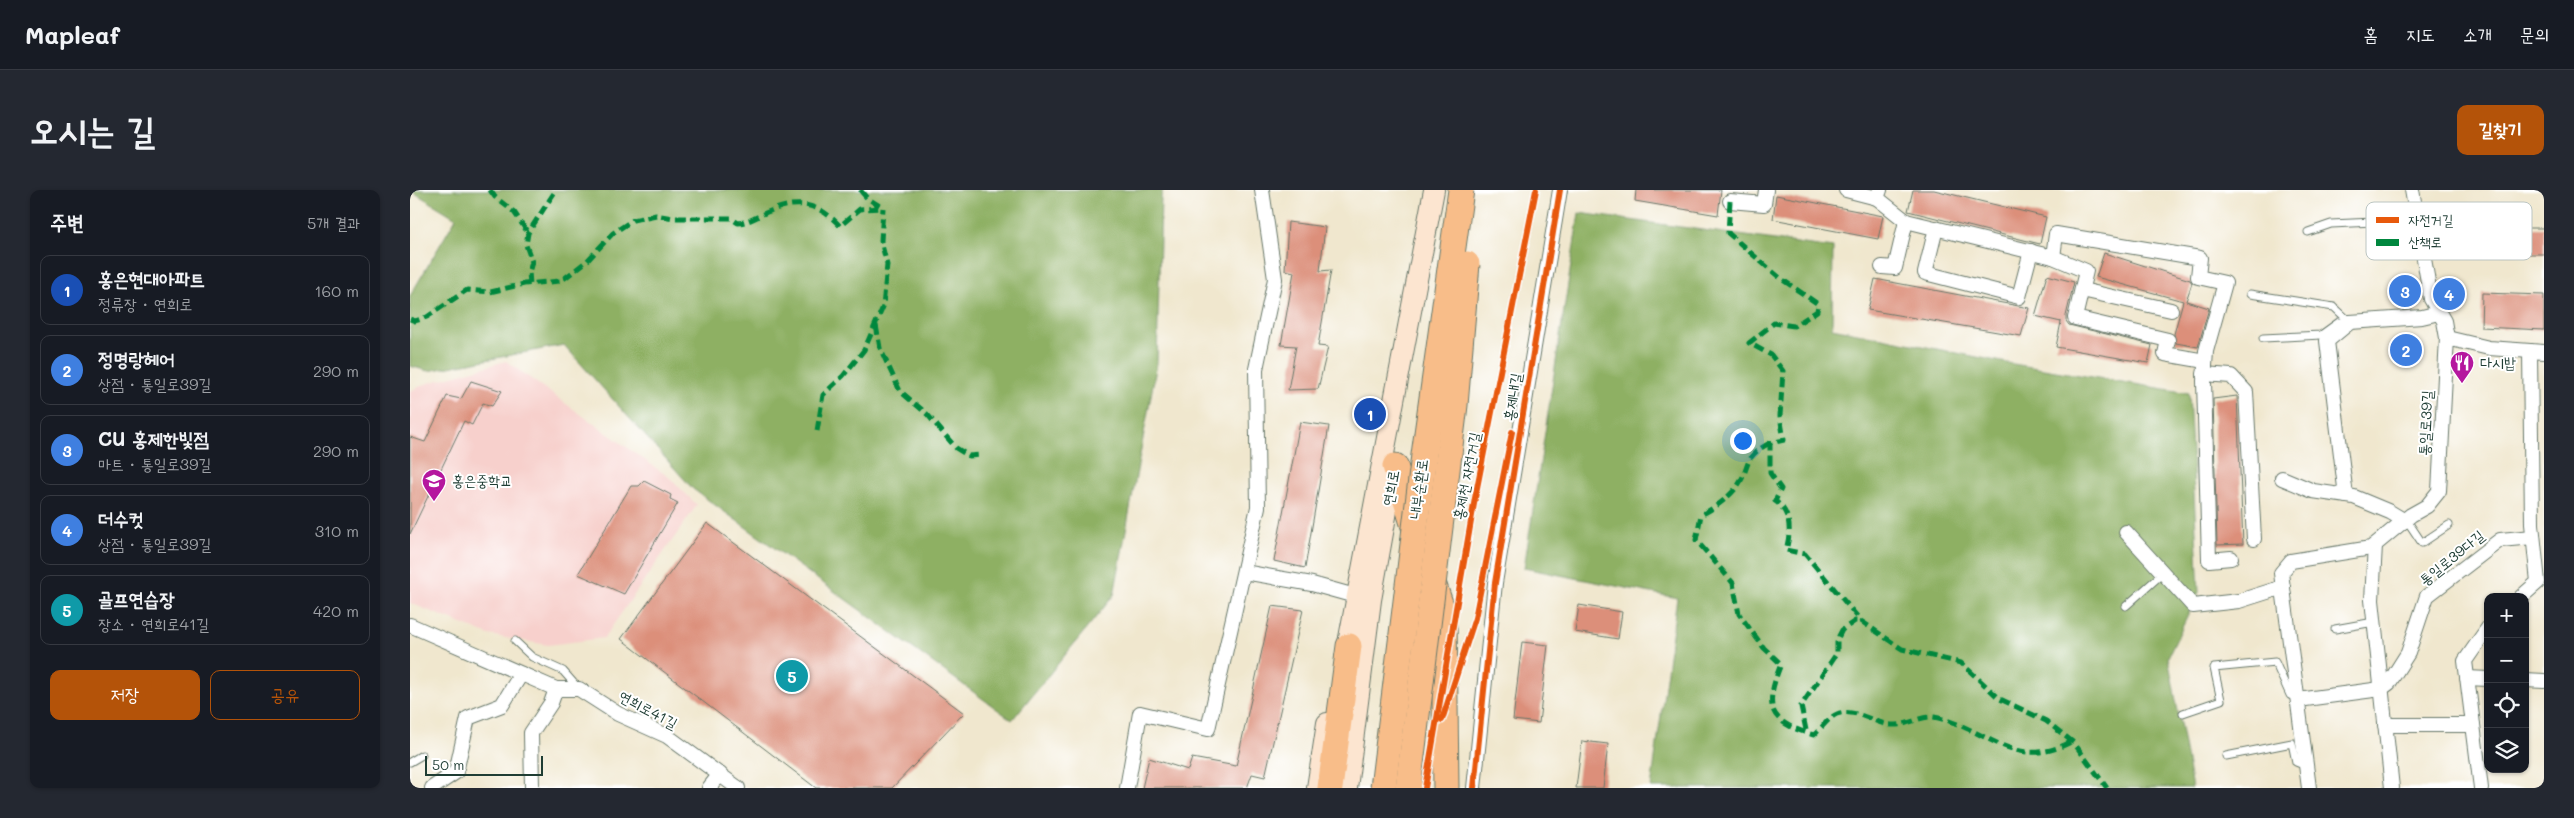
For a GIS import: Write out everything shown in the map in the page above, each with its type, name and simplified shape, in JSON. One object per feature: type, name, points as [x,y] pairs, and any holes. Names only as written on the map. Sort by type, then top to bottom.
[{"type":"highway","name":"내부순환로","points":[[1383,788],[1424,455],[1461,190]]},
{"type":"highway","name":"내부순환로","points":[[1408,788],[1455,405],[1474,190]]},
{"type":"highway","points":[[1395,466],[1444,615],[1446,788]]},
{"type":"highway","points":[[1330,788],[1349,646]]},
{"type":"main road","points":[[1317,788],[1326,730],[1363,598],[1434,190]]},
{"type":"main road","name":"연희로","points":[[1346,788],[1363,598],[1395,466],[1442,198],[1446,190]]},
{"type":"street","points":[[1127,788],[1140,713],[1208,729],[1244,572],[1258,507],[1256,369],[1275,280],[1262,190]]},
{"type":"street","name":"홍제내길","points":[[1474,788],[1495,583],[1560,190]]},
{"type":"street","points":[[1730,202],[1764,204],[1766,190]]},
{"type":"street","points":[[1846,190],[1878,194],[1906,221],[2054,257],[2086,271],[2075,318],[2168,340],[2166,354],[2231,376],[2246,392],[2254,539]]},
{"type":"street","points":[[1882,268],[1895,268],[1906,221]]},
{"type":"street","points":[[1936,228],[1926,273],[2019,297],[2031,251]]},
{"type":"street","points":[[2054,257],[2056,234],[2200,258],[2198,277],[2224,284],[2205,367],[2209,560],[2231,558]]},
{"type":"street","name":"통일로39길","points":[[2309,788],[2281,573],[2291,561],[2371,548],[2427,506],[2440,491],[2447,338],[2444,321],[2430,299],[2424,260]]},
{"type":"street","points":[[2082,290],[2171,310]]},
{"type":"street","points":[[2346,496],[2326,341],[2350,322],[2422,317],[2439,312]]},
{"type":"street","points":[[2447,338],[2489,348],[2537,352],[2533,537],[2538,582],[2526,593]]},
{"type":"street","points":[[2282,478],[2313,491],[2346,496],[2390,512],[2405,521]]},
{"type":"street","points":[[2126,532],[2193,606],[2239,600],[2283,587]]},
{"type":"street","name":"통일로39다길","points":[[2381,689],[2389,683],[2408,653],[2427,596],[2500,540],[2533,537]]},
{"type":"street","points":[[2375,545],[2372,600],[2392,788]]},
{"type":"street","points":[[1244,572],[1312,584],[1363,598]]},
{"type":"street","points":[[410,624],[556,689],[579,689]]},
{"type":"street","points":[[2481,788],[2465,661],[2484,634]]},
{"type":"street","points":[[432,788],[456,772],[468,718],[502,704],[521,674]]},
{"type":"street","points":[[2467,678],[2484,679]]},
{"type":"street","points":[[2529,680],[2544,681]]},
{"type":"street","points":[[532,788],[531,733],[551,703],[556,689]]},
{"type":"street","name":"연희로41길","points":[[579,689],[618,714],[667,736],[738,788]]},
{"type":"street","points":[[2298,700],[2381,689]]},
{"type":"street","points":[[2385,725],[2473,725]]},
{"type":"street","points":[[709,788],[720,774]]},
{"type":"lane","points":[[2308,232],[2331,224],[2366,222]]},
{"type":"lane","points":[[2250,294],[2334,307],[2350,322]]},
{"type":"lane","points":[[2264,338],[2322,335],[2339,322],[2350,322]]},
{"type":"lane","points":[[2405,521],[2410,525],[2422,543],[2449,524]]},
{"type":"lane","points":[[2126,606],[2163,573]]},
{"type":"lane","points":[[2335,629],[2374,622]]},
{"type":"lane","points":[[515,641],[532,657],[563,671],[579,689]]},
{"type":"lane","points":[[2183,713],[2221,700],[2214,668],[2275,662],[2290,695],[2298,700]]},
{"type":"lane","name":"통일로39길","points":[[2226,756],[2292,742],[2296,762],[2306,766]]},
{"type":"lane","points":[[410,762],[422,755]]},
{"type":"shaded area","points":[[506,361],[670,478],[697,505],[604,638],[548,645],[489,635],[410,603],[410,391],[428,383]]},
{"type":"green space","points":[[410,190],[1163,190],[1161,197],[1157,363],[1114,595],[1012,720],[693,489],[564,345],[428,371],[410,366],[410,296],[456,218]]},
{"type":"green space","points":[[1579,213],[1833,248],[1832,328],[2007,363],[2189,393],[2199,592],[2168,657],[2192,788],[1651,788],[1677,598],[1524,568]]},
{"type":"building","points":[[1636,190],[1721,190],[1718,215],[1635,201]]},
{"type":"building","points":[[1913,190],[1934,190],[2046,217],[2040,244],[1908,211]]},
{"type":"building","points":[[1776,195],[1883,216],[1878,239],[1773,219]]},
{"type":"building","points":[[1288,222],[1325,227],[1320,271],[1331,270],[1318,346],[1328,347],[1318,389],[1288,390],[1296,346],[1281,345],[1294,272],[1285,270]]},
{"type":"building","points":[[2532,228],[2544,228],[2544,254],[2532,254]]},
{"type":"building","points":[[2104,253],[2190,280],[2192,283],[2186,301],[2209,308],[2198,347],[2176,343],[2174,334],[2183,301],[2096,277]]},
{"type":"building","points":[[2047,275],[2074,282],[2066,316],[2066,321],[2069,325],[2152,345],[2148,363],[2056,347],[2061,322],[2035,316]]},
{"type":"building","points":[[1875,279],[2029,308],[2021,336],[1868,310]]},
{"type":"building","points":[[2482,293],[2544,295],[2544,330],[2481,327]]},
{"type":"building","points":[[471,381],[502,391],[492,406],[483,403],[472,425],[464,421],[410,534],[410,437],[425,442],[447,396],[461,399]]},
{"type":"building","points":[[2237,396],[2243,544],[2217,545],[2213,399]]},
{"type":"building","points":[[1300,422],[1329,426],[1305,568],[1274,561]]},
{"type":"building","points":[[644,481],[671,495],[670,499],[678,503],[624,594],[578,574],[631,486],[639,486]]},
{"type":"building","points":[[707,523],[964,713],[892,788],[816,788],[621,639]]},
{"type":"building","points":[[1579,605],[1622,612],[1618,639],[1575,632]]},
{"type":"building","points":[[1272,606],[1303,610],[1265,777],[1252,774],[1247,788],[1142,788],[1149,758],[1188,770],[1192,758],[1236,766]]},
{"type":"building","points":[[1522,642],[1548,645],[1539,723],[1513,720]]},
{"type":"building","points":[[1582,741],[1608,744],[1603,788],[1576,788]]},
{"type":"marked path","points":[[490,190],[495,197],[514,212],[528,233]]},
{"type":"marked path","points":[[530,284],[529,272],[532,262],[526,245],[528,233],[556,190]]},
{"type":"marked path","points":[[860,190],[867,198],[883,208]]},
{"type":"marked path","points":[[1730,201],[1728,233],[1780,278],[1818,304],[1817,311],[1794,326],[1774,323],[1749,343],[1771,355],[1783,371],[1780,416],[1784,440],[1770,443],[1770,473],[1781,489],[1775,501],[1785,511],[1789,523],[1786,550],[1805,554],[1861,621],[1902,649],[1961,663],[2000,699],[2046,721],[2074,743],[2107,788]]},
{"type":"marked path","points":[[410,319],[415,321],[427,317],[467,290],[490,292],[524,284],[561,281],[587,261],[613,233],[633,220],[656,215],[673,218],[731,218],[738,223],[751,220],[781,207],[800,205],[817,208],[840,226],[860,209],[883,208]]},
{"type":"marked path","points":[[817,431],[823,395],[843,376],[864,350],[883,307],[887,265],[881,241],[883,208]]},
{"type":"marked path","points":[[876,325],[880,348],[900,391],[927,414],[956,448],[969,456],[982,455]]},
{"type":"marked path","points":[[1770,443],[1761,448],[1750,459],[1736,488],[1711,510],[1701,515],[1696,540],[1733,583],[1739,614],[1764,648],[1781,664],[1772,691],[1772,702],[1778,718],[1798,730],[1814,735],[1831,718],[1844,712],[1858,714],[1893,725],[1934,717],[1953,722],[2001,745],[2016,750],[2033,752],[2051,750],[2071,742],[2074,743]]},
{"type":"marked path","points":[[1806,730],[1801,706],[1837,653],[1837,640],[1842,630],[1855,621],[1861,621]]},
{"type":"cycle path","name":"홍제천 자전거길","points":[[1425,788],[1475,498],[1536,190]]},
{"type":"cycle path","points":[[1474,788],[1495,583],[1560,190]]},
{"type":"cycle path","points":[[1442,720],[1475,618],[1512,432]]},
{"type":"place","name":"CU 홍제한빛점","points":[[2405,291]]},
{"type":"place","name":"더수컷","points":[[2449,294]]},
{"type":"place","name":"정명랑헤어","points":[[2406,350]]},
{"type":"place","name":"다시밥","points":[[2462,384]]},
{"type":"place","name":"홍은현대아파트","points":[[1370,414]]},
{"type":"place","name":"홍은중학교","points":[[434,502]]},
{"type":"place","name":"골프연습장","points":[[792,676]]}]
